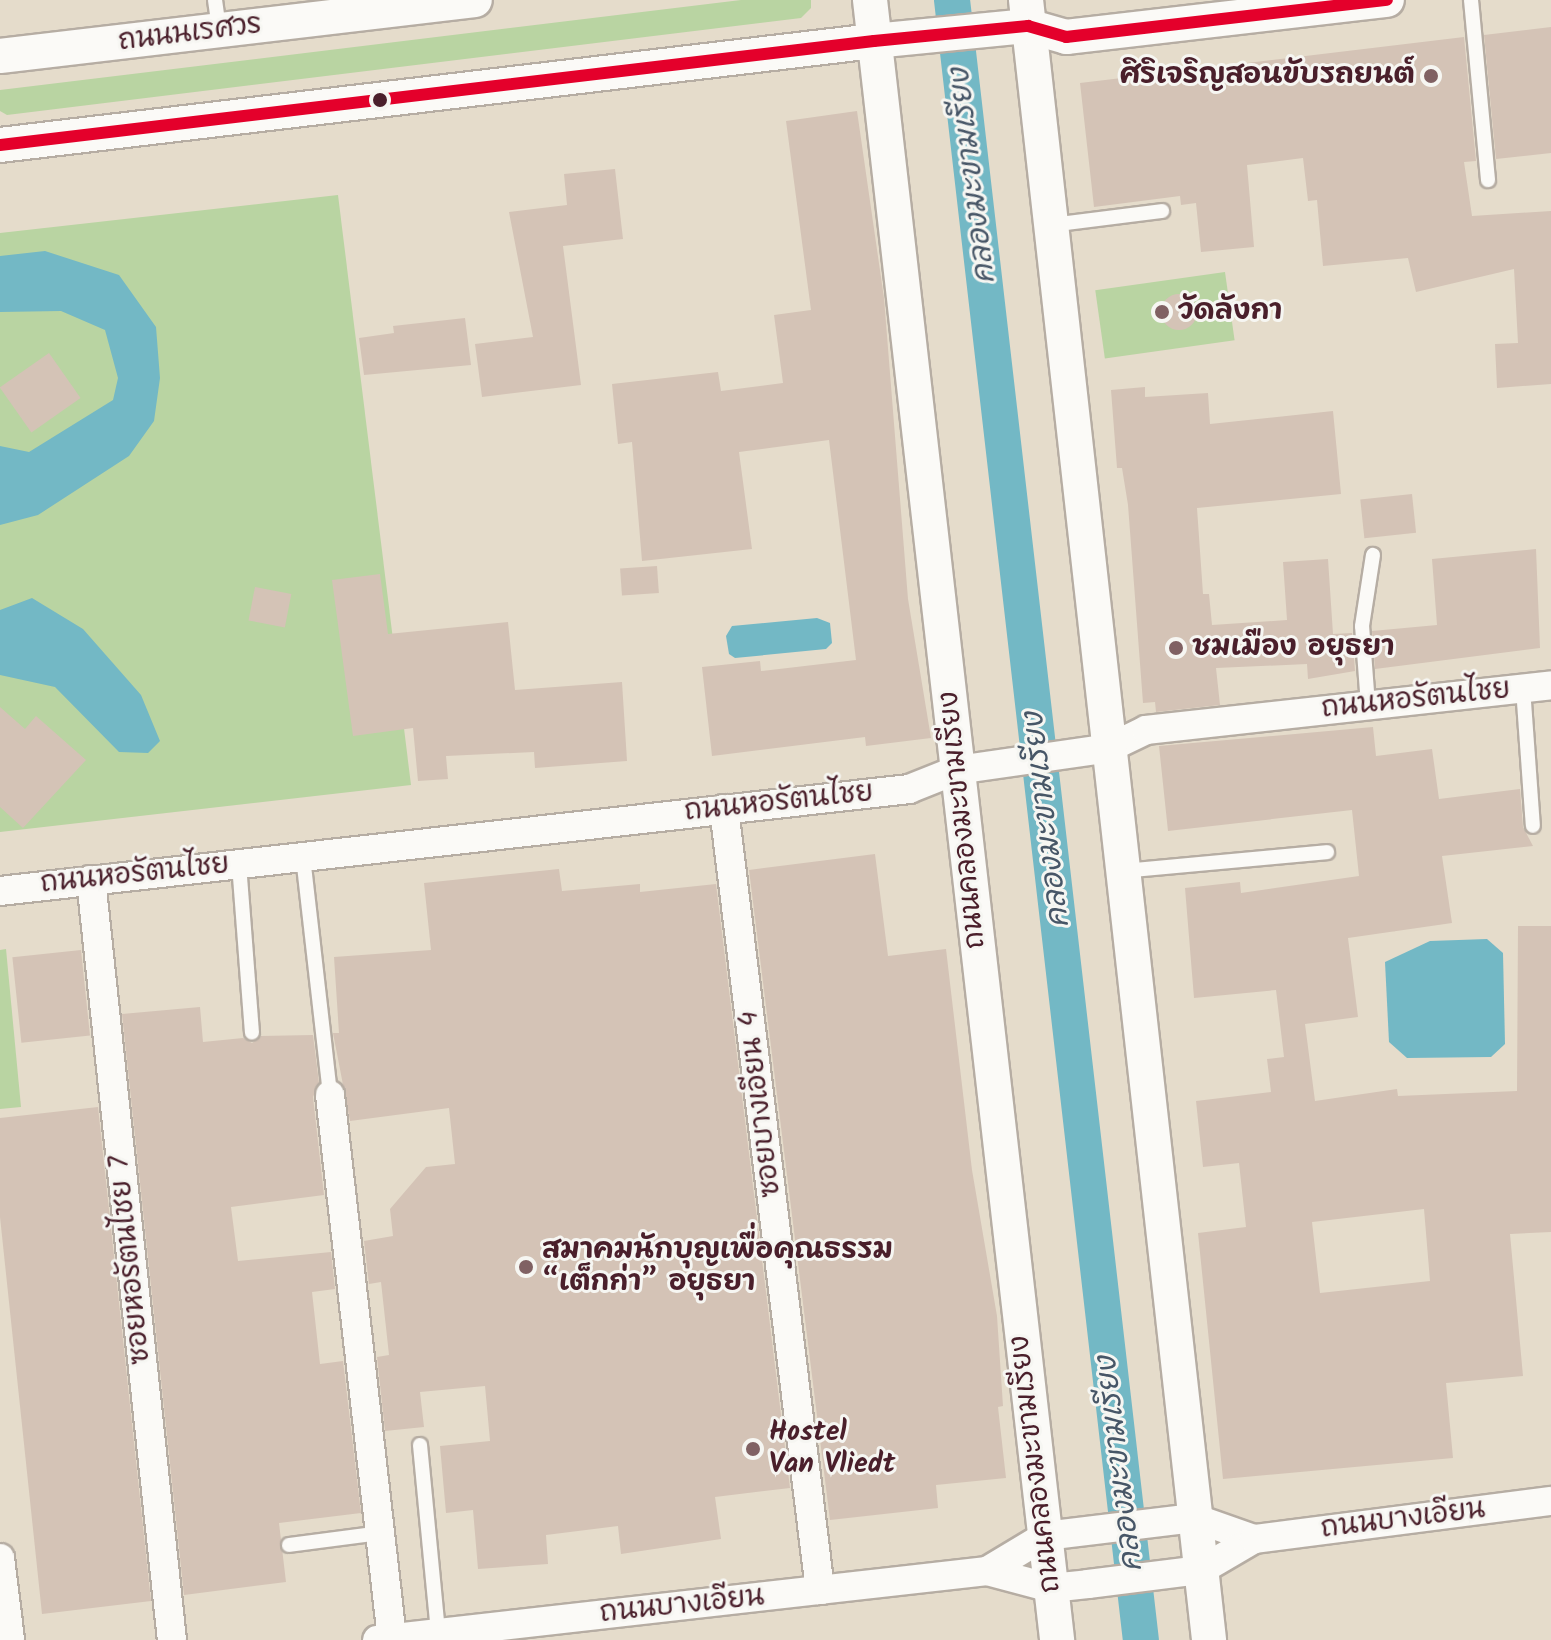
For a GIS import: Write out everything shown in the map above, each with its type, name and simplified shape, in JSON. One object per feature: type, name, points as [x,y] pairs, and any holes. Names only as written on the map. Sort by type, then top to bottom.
[{"type":"street","name":"ถนนนเรศวร","points":[[0,56],[217,15],[475,0]]},
{"type":"street","name":"ถนนคลองมะขามเรียง","points":[[870,0],[890,39],[957,770],[1057,1640]]},
{"type":"street","points":[[1027,13],[1066,37],[1387,0]]},
{"type":"street","points":[[0,145],[890,39],[991,30],[1027,13]]},
{"type":"street","points":[[1027,13],[1123,871],[1178,1520],[1201,1570],[1209,1640]]},
{"type":"street","name":"ถนนหอรัตนไชย","points":[[0,891],[909,789],[957,770],[1109,748],[1146,730],[1537,687]]},
{"type":"street","name":"ซอยบางเอียน 4","points":[[724,809],[820,1590]]},
{"type":"street","name":"ซอยหอรัตนไชย 7","points":[[91,880],[172,1640]]},
{"type":"street","points":[[330,1095],[380,1533],[385,1639]]},
{"type":"street","name":"ถนนบางเอียน","points":[[987,1571],[1045,1536],[1178,1520],[1254,1539],[1551,1501]]},
{"type":"street","name":"ถนนบางเอียน","points":[[385,1639],[987,1571],[1051,1588],[1167,1575],[1201,1570],[1254,1539]]},
{"type":"street","points":[[0,1558],[10,1640]]},
{"type":"lane","points":[[1471,0],[1488,180]]},
{"type":"lane","points":[[1051,225],[1162,211]]},
{"type":"lane","points":[[1368,705],[1362,626],[1373,555]]},
{"type":"lane","points":[[1533,826],[1537,687]]},
{"type":"lane","points":[[1123,871],[1327,852]]},
{"type":"lane","points":[[303,857],[330,1095]]},
{"type":"lane","points":[[239,864],[252,1033]]},
{"type":"lane","points":[[420,1445],[438,1633]]},
{"type":"lane","points":[[289,1545],[380,1533]]},
{"type":"green space","points":[[741,0],[811,0],[811,8],[801,18],[7,115],[0,111],[0,90]]},
{"type":"green space","points":[[338,195],[411,785],[0,832],[0,233]]},
{"type":"green space","points":[[1225,272],[1235,340],[1105,359],[1095,290]]},
{"type":"green space","points":[[6,949],[21,1107],[0,1109],[0,950]]},
{"type":"water","points":[[45,251],[119,275],[156,327],[160,378],[154,421],[129,456],[38,515],[0,525],[0,446],[29,452],[113,400],[118,378],[105,330],[61,311],[0,312],[0,256]]},
{"type":"water","points":[[32,598],[83,629],[141,695],[160,741],[148,753],[119,752],[55,687],[0,675],[0,610]]},
{"type":"water","points":[[817,618],[830,623],[832,643],[826,649],[735,658],[729,654],[726,636],[732,626]]},
{"type":"water","points":[[1487,939],[1503,953],[1505,1044],[1491,1057],[1407,1058],[1389,1042],[1385,962],[1430,941]]},
{"type":"building","points":[[1551,27],[1551,153],[1496,159],[1484,35]]},
{"type":"building","points":[[1464,37],[1476,161],[1464,162],[1472,216],[1551,211],[1551,384],[1497,388],[1495,344],[1518,343],[1514,269],[1416,292],[1408,258],[1323,266],[1317,200],[1308,201],[1303,158],[1247,165],[1254,247],[1201,252],[1196,203],[1181,205],[1180,196],[1094,207],[1080,83]]},
{"type":"building","points":[[857,111],[884,298],[908,599],[931,738],[866,746],[865,737],[712,756],[702,667],[760,661],[761,671],[856,660],[829,440],[739,452],[752,549],[642,561],[632,442],[618,444],[612,384],[718,372],[721,391],[783,383],[774,315],[811,310],[786,121]]},
{"type":"building","points":[[615,169],[623,239],[563,246],[581,385],[482,397],[475,344],[533,337],[509,212],[567,205],[564,174]]},
{"type":"building","points":[[1179,294],[1192,299],[1197,312],[1192,325],[1179,330],[1166,325],[1161,312],[1166,299]]},
{"type":"building","points":[[465,318],[471,365],[364,375],[359,338],[394,333],[393,326]]},
{"type":"building","points":[[49,353],[81,398],[31,432],[0,387]]},
{"type":"building","points":[[1145,387],[1145,397],[1208,393],[1210,424],[1333,411],[1341,494],[1197,508],[1203,594],[1209,594],[1212,625],[1287,620],[1283,562],[1328,559],[1333,634],[1352,633],[1355,671],[1308,679],[1307,664],[1216,668],[1220,705],[1156,712],[1155,702],[1143,703],[1128,505],[1122,468],[1117,468],[1111,390]]},
{"type":"building","points":[[1412,494],[1416,533],[1364,538],[1360,499]]},
{"type":"building","points":[[1536,549],[1540,648],[1375,669],[1372,631],[1437,625],[1432,559]]},
{"type":"building","points":[[657,566],[659,593],[622,596],[620,569]]},
{"type":"building","points":[[380,574],[388,634],[508,622],[515,690],[622,682],[627,761],[535,768],[534,752],[446,756],[448,779],[418,781],[413,728],[353,736],[332,580]]},
{"type":"building","points":[[255,587],[291,594],[285,627],[249,620]]},
{"type":"building","points":[[0,707],[25,729],[36,716],[86,760],[23,828],[0,807]]},
{"type":"building","points":[[1373,727],[1376,756],[1432,749],[1439,799],[1520,789],[1523,827],[1533,846],[1442,856],[1452,923],[1348,938],[1358,1017],[1305,1024],[1315,1101],[1397,1089],[1398,1096],[1517,1091],[1518,926],[1551,926],[1551,1232],[1510,1234],[1523,1376],[1446,1383],[1453,1458],[1223,1479],[1198,1233],[1246,1227],[1239,1163],[1203,1167],[1196,1101],[1271,1092],[1267,1059],[1284,1057],[1276,990],[1194,998],[1185,888],[1240,882],[1241,893],[1359,876],[1352,810],[1168,831],[1159,746]],"holes":[[[1424,1209],[1430,1281],[1320,1293],[1312,1222]]]},
{"type":"building","points":[[875,854],[888,956],[946,949],[972,1170],[997,1316],[1003,1406],[998,1407],[1006,1478],[936,1485],[938,1508],[830,1520],[749,870]]},
{"type":"building","points":[[559,869],[562,891],[640,884],[640,892],[716,884],[790,1488],[715,1497],[721,1539],[621,1554],[618,1526],[546,1535],[548,1564],[478,1569],[473,1510],[446,1513],[440,1446],[490,1441],[485,1386],[420,1392],[424,1427],[385,1431],[377,1357],[389,1355],[381,1282],[369,1284],[364,1241],[393,1236],[390,1209],[426,1167],[455,1164],[449,1108],[350,1121],[333,1033],[339,1033],[334,957],[431,950],[424,883]]},
{"type":"building","points":[[81,950],[90,1036],[21,1043],[12,957]]},
{"type":"building","points":[[200,1007],[203,1042],[243,1038],[252,1043],[261,1036],[313,1035],[319,1083],[313,1097],[324,1195],[231,1207],[238,1261],[331,1252],[335,1289],[312,1292],[320,1364],[343,1361],[361,1513],[279,1523],[286,1582],[184,1595],[122,1014]]},
{"type":"building","points":[[98,1107],[151,1601],[42,1614],[0,1217],[0,1118]]},
{"type":"waterway","name":"คลองมะขามเรียง","points":[[952,0],[1141,1640]]},
{"type":"transit line","points":[[0,145],[874,41],[1028,26],[1066,37],[1387,0]]},
{"type":"place","name":"ศิริเจริญสอนขับรถยนต์","points":[[1431,76]]},
{"type":"place","name":"วัดลังกา","points":[[1162,312]]},
{"type":"place","name":"ชมเมือง อยุธยา","points":[[1176,648]]},
{"type":"place","name":"สมาคมนักบุญเพื่อคุณธรรม “เต็กก่า” อยุธยา","points":[[526,1267]]},
{"type":"place","name":"Hostel Van Vliedt","points":[[753,1449]]}]
